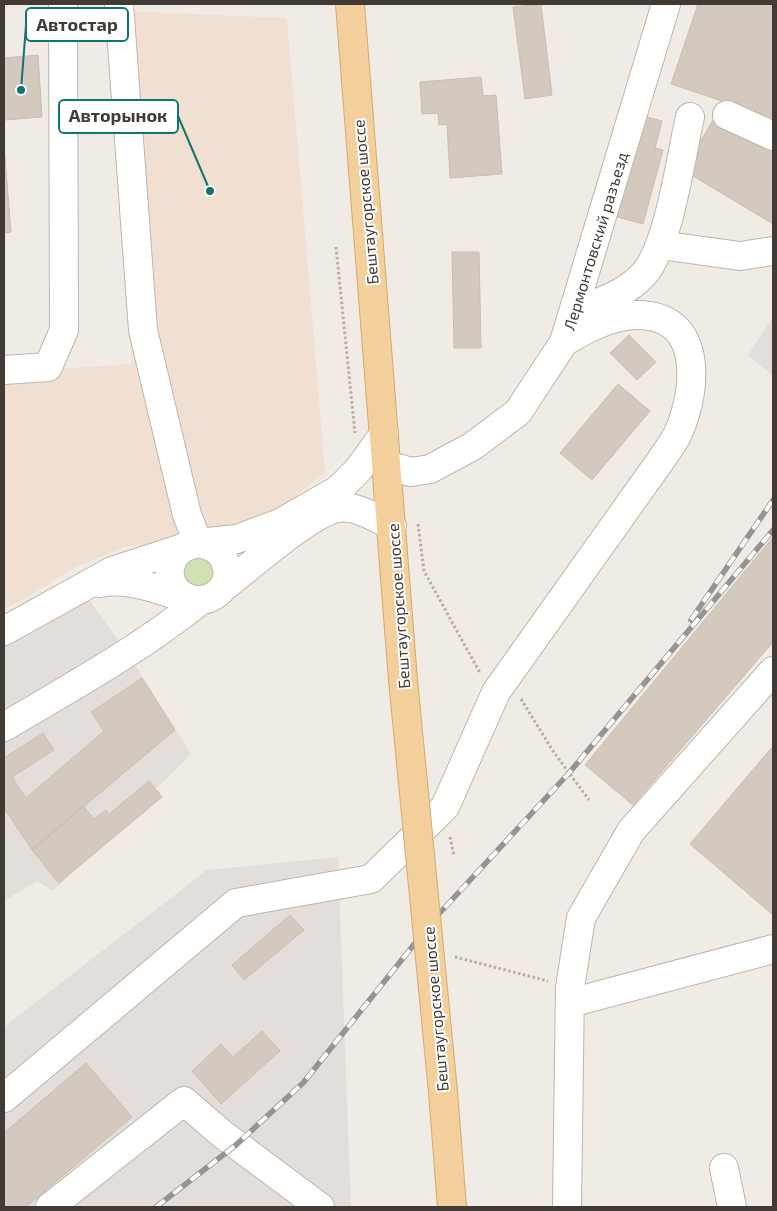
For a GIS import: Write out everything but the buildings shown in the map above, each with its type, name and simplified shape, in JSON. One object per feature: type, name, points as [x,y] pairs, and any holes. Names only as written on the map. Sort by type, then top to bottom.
[{"type":"main road","name":"Бештаугорское шоссе","points":[[350,4],[403,680],[443,1092],[452,1207]]},
{"type":"street","points":[[4,370],[48,367],[64,330],[63,4]]},
{"type":"street","points":[[120,4],[143,330],[187,515],[191,545]]},
{"type":"street","name":"Лермонтовский разъезд","points":[[387,465],[411,472],[430,469],[473,446],[518,412],[564,342],[666,4]]},
{"type":"street","points":[[727,115],[773,136]]},
{"type":"street","points":[[574,312],[611,298],[643,276],[655,259],[660,245],[690,117]]},
{"type":"street","points":[[660,245],[740,256],[773,251]]},
{"type":"street","points":[[4,1098],[236,903],[371,879],[445,806],[495,695],[661,460],[679,432],[690,398],[693,375],[689,352],[681,333],[670,323],[654,317],[636,315],[617,318],[587,328],[564,342]]},
{"type":"street","points":[[4,631],[112,571],[191,545],[237,539],[280,523],[338,490],[358,470],[384,434]]},
{"type":"street","points":[[82,586],[113,580],[141,584],[192,600],[214,597],[225,586],[315,517],[338,508],[361,511],[392,526]]},
{"type":"street","points":[[192,600],[174,587],[170,573],[174,558],[191,545],[213,546],[224,556],[228,571],[225,586]]},
{"type":"street","points":[[4,727],[128,653],[170,625],[192,600]]},
{"type":"street","points":[[567,1207],[570,995],[581,918],[630,831],[773,670]]},
{"type":"street","points":[[570,995],[773,948]]},
{"type":"street","points":[[50,1207],[184,1101],[222,1134],[320,1207]]},
{"type":"street","points":[[724,1168],[732,1207]]},
{"type":"path","points":[[336,247],[358,470]]},
{"type":"path","points":[[417,517],[424,571],[495,695],[519,695],[553,750],[589,800]]},
{"type":"path","points":[[448,955],[570,995]]},
{"type":"shaded area","points":[[106,10],[287,18],[325,472],[273,516],[231,529],[156,544],[124,547],[74,568],[23,600],[4,609],[4,372],[132,364]]},
{"type":"shaded area","points":[[773,316],[773,376],[748,355]]},
{"type":"shaded area","points":[[89,599],[133,661],[191,754],[53,891],[37,881],[4,901],[4,646]]},
{"type":"shaded area","points":[[338,857],[351,1207],[4,1207],[4,1027],[207,870]]},
{"type":"green space","points":[[198,556],[204,557],[209,561],[213,566],[213,578],[209,583],[204,587],[198,588],[192,587],[187,583],[183,578],[182,572],[183,566],[187,561],[192,557]]},
{"type":"railway","points":[[691,620],[773,500]]},
{"type":"railway","points":[[156,1207],[236,1145],[303,1083],[436,917],[569,773],[773,530]]},
{"type":"place","name":"Автостар","points":[[21,90]]},
{"type":"place","name":"Авторынок","points":[[210,191]]}]
